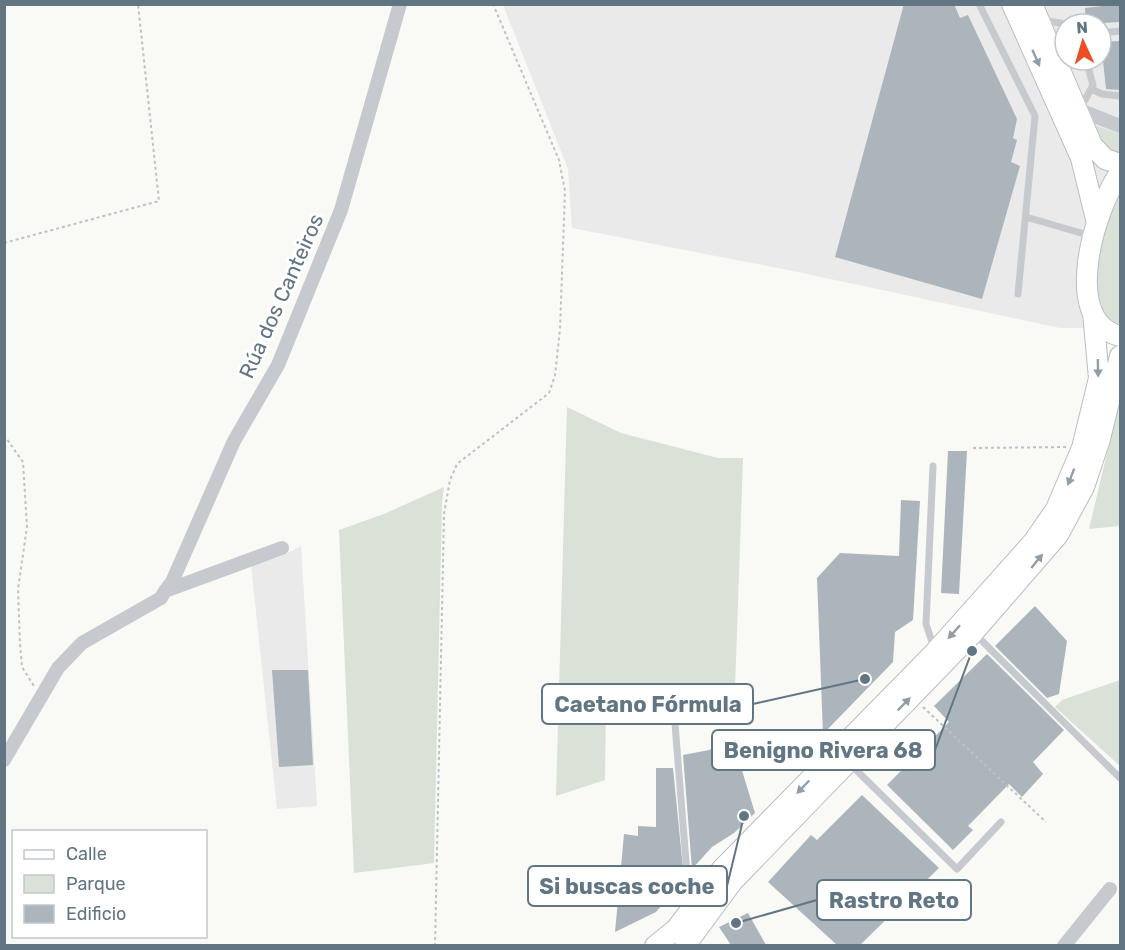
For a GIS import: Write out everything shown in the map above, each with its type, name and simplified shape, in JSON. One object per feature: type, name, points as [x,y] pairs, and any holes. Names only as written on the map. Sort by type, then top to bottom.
[{"type":"main road","points":[[1012,4],[1081,158],[1095,230]]},
{"type":"main road","points":[[1036,8],[1092,145],[1105,159],[1120,164]]},
{"type":"main road","points":[[1120,173],[1108,194],[1095,230],[1088,266],[1087,298],[1100,326],[1111,334],[1120,336]]},
{"type":"main road","points":[[655,945],[676,929],[722,869],[935,652],[1035,541],[1056,509],[1082,448],[1099,378],[1093,314]]},
{"type":"main road","points":[[685,945],[732,882],[973,633],[1058,535],[1084,488],[1102,429],[1120,356]]},
{"type":"street","name":"Rúa dos Canteiros","points":[[165,591],[172,582],[234,441],[278,365],[337,220],[400,4]]},
{"type":"street","points":[[1076,108],[1120,126]]},
{"type":"street","points":[[4,760],[40,695],[58,668],[82,643],[161,598],[165,591],[282,548]]},
{"type":"street","points":[[1064,945],[1110,889]]},
{"type":"lane","points":[[980,4],[1035,116],[1018,294]]},
{"type":"lane","points":[[1036,8],[1053,17]]},
{"type":"lane","points":[[1076,108],[1085,100],[1093,85],[1089,72]]},
{"type":"lane","points":[[1091,89],[1102,94],[1120,96]]},
{"type":"lane","points":[[1026,217],[1079,230],[1095,230]]},
{"type":"lane","points":[[933,466],[926,624],[935,652]]},
{"type":"lane","points":[[973,633],[1120,778]]},
{"type":"lane","points":[[675,724],[687,874],[704,892]]},
{"type":"lane","points":[[848,762],[957,869],[1001,822]]},
{"type":"path","points":[[4,243],[159,201],[138,4]]},
{"type":"path","points":[[435,945],[444,514],[450,480],[457,464],[549,393],[555,375],[560,329],[565,191],[559,160],[493,4]]},
{"type":"path","points":[[4,435],[23,462],[27,527],[18,589],[22,668],[40,695]]},
{"type":"path","points":[[973,448],[1082,448]]},
{"type":"path","points":[[912,696],[1046,822]]},
{"type":"shaded area","points":[[503,5],[1120,5],[1120,328],[1060,328],[793,271],[572,228],[568,169]]},
{"type":"shaded area","points":[[301,546],[317,806],[277,809],[251,565],[280,557]]},
{"type":"green space","points":[[1090,121],[1096,126],[1120,134],[1120,156],[1104,151]]},
{"type":"green space","points":[[1120,188],[1120,324],[1105,315],[1098,301],[1095,283],[1101,242]]},
{"type":"green space","points":[[1120,399],[1120,526],[1089,529]]},
{"type":"green space","points":[[567,407],[621,433],[718,458],[743,458],[735,689],[606,698],[605,780],[556,796]]},
{"type":"green space","points":[[444,487],[434,863],[354,873],[339,530],[384,514]]},
{"type":"green space","points":[[1120,680],[1120,766],[1055,707],[1062,700]]},
{"type":"building","points":[[904,4],[954,4],[960,18],[968,15],[1017,119],[1013,138],[1017,140],[1011,162],[1020,166],[982,299],[835,257]]},
{"type":"building","points":[[1120,4],[1120,22],[1113,22],[1113,12],[1085,12],[1085,8]]},
{"type":"building","points":[[1113,41],[1120,41],[1120,90],[1106,89],[1104,72],[1113,72]]},
{"type":"building","points":[[948,451],[967,451],[959,594],[941,593]]},
{"type":"building","points":[[901,500],[920,501],[913,620],[895,632],[893,662],[823,734],[817,578],[840,553],[899,556]]},
{"type":"building","points":[[1035,606],[1067,641],[1059,694],[1047,698],[995,646]]},
{"type":"building","points":[[987,654],[1064,730],[1033,762],[1043,774],[1022,797],[1009,784],[968,826],[973,830],[953,850],[887,785],[949,722],[934,706]]},
{"type":"building","points":[[272,670],[308,670],[313,765],[279,767]]},
{"type":"building","points":[[733,741],[755,813],[734,833],[712,847],[692,869],[683,755],[709,750]]},
{"type":"building","points":[[656,768],[673,768],[684,879],[656,912],[615,932],[624,834],[638,836],[638,826],[656,827]]},
{"type":"building","points":[[862,795],[939,868],[860,945],[837,945],[768,882],[811,835],[817,840]]},
{"type":"building","points":[[748,913],[766,945],[731,945],[719,927]]},
{"type":"place","name":"Benigno Rivera 68","points":[[972,651]]},
{"type":"place","name":"Caetano Fórmula","points":[[865,679]]},
{"type":"place","name":"Si buscas coche","points":[[744,816]]},
{"type":"place","name":"Rastro Reto","points":[[736,923]]}]
